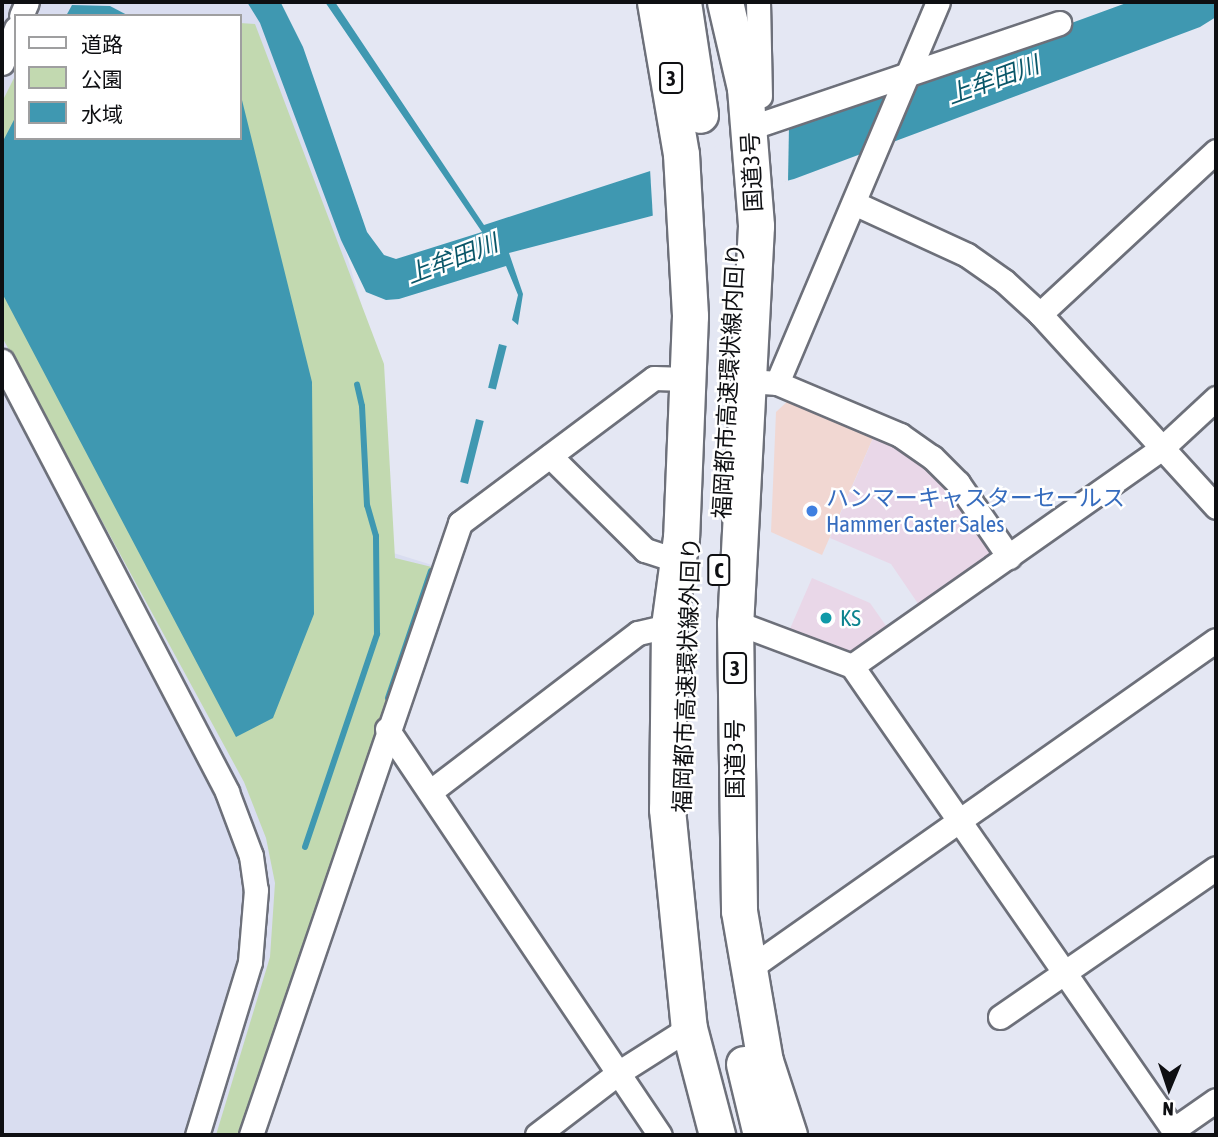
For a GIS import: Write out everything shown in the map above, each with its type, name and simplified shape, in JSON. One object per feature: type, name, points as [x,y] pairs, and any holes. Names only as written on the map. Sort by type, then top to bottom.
[{"type":"highway","name":"3","points":[[655,2],[681,154],[687,214],[690,316],[681,537],[670,626],[667,809],[689,1028],[718,1135]]},
{"type":"highway","name":"福岡都市高速環状線外回り","points":[[683,2],[703,138],[707,230],[704,379],[681,742],[682,813],[699,999],[729,1135]]},
{"type":"highway","name":"福岡都市高速環状線内回り","points":[[714,2],[737,194],[733,381],[718,580],[711,811],[729,993],[761,1135]]},
{"type":"highway","name":"国道3号","points":[[725,2],[758,130],[763,382],[735,622],[735,811],[747,970],[765,1061],[789,1135]]},
{"type":"street","points":[[758,2],[758,130],[1059,23]]},
{"type":"street","points":[[938,2],[882,143],[763,382],[900,435],[932,457],[958,483],[1009,557]]},
{"type":"street","points":[[2,63],[14,34]]},
{"type":"street","points":[[1040,314],[1216,151]]},
{"type":"street","points":[[854,203],[967,256],[1040,314],[1216,507]]},
{"type":"street","points":[[2,361],[227,792],[251,856],[256,890],[250,962],[197,1135]]},
{"type":"street","points":[[251,1135],[387,729],[460,523],[654,377],[686,379]]},
{"type":"street","points":[[852,666],[1161,449],[1216,398]]},
{"type":"street","points":[[550,456],[645,550],[676,561]]},
{"type":"street","points":[[735,622],[852,666],[1175,1133],[1216,1100]]},
{"type":"street","points":[[431,791],[638,633],[670,626]]},
{"type":"street","points":[[747,970],[1216,640]]},
{"type":"street","points":[[387,729],[660,1135]]},
{"type":"street","points":[[1000,1017],[1216,868]]},
{"type":"street","points":[[537,1135],[618,1073],[689,1028]]},
{"type":"shaded area","points":[[2,2],[257,2],[297,84],[380,369],[384,550],[432,565],[233,1135],[2,1135]]},
{"type":"shaded area","points":[[791,398],[877,429],[822,555],[771,532],[776,412]]},
{"type":"shaded area","points":[[877,429],[928,460],[1001,553],[921,608],[891,564],[830,538]]},
{"type":"shaded area","points":[[812,578],[870,603],[889,630],[849,657],[789,631]]},
{"type":"green space","points":[[242,23],[255,24],[384,364],[395,558],[436,568],[247,1135],[216,1135],[270,957],[275,883],[266,838],[244,782],[2,337],[2,102],[14,78],[14,140],[242,140]]},
{"type":"water","name":"上牟田川","points":[[247,2],[281,3],[303,47],[367,232],[384,255],[396,259],[482,232],[325,2],[335,2],[484,225],[789,126],[1129,2],[1216,2],[1216,17],[1200,27],[794,179],[509,253],[523,294],[518,325],[512,320],[518,295],[506,266],[399,299],[386,300],[366,292],[341,240],[260,23]]},
{"type":"water","points":[[72,5],[110,6],[125,14],[67,14]]},
{"type":"water","points":[[242,100],[312,382],[314,614],[273,718],[236,737],[2,293],[2,143],[14,120],[14,140],[242,140]]},
{"type":"water","points":[[499,344],[507,346],[496,390],[488,388]]},
{"type":"water","points":[[476,419],[484,421],[468,484],[460,482]]},
{"type":"pier","points":[[789,126],[788,181],[721,203],[653,219],[650,169],[750,135]]},
{"type":"waterway","points":[[305,847],[377,634],[376,536],[367,505],[362,406],[357,385]]},
{"type":"waterway","points":[[388,698],[431,571]]},
{"type":"place","name":"ハンマーキャスターセールス Hammer Caster Sales","points":[[812,511]]},
{"type":"place","name":"KS","points":[[826,618]]}]
